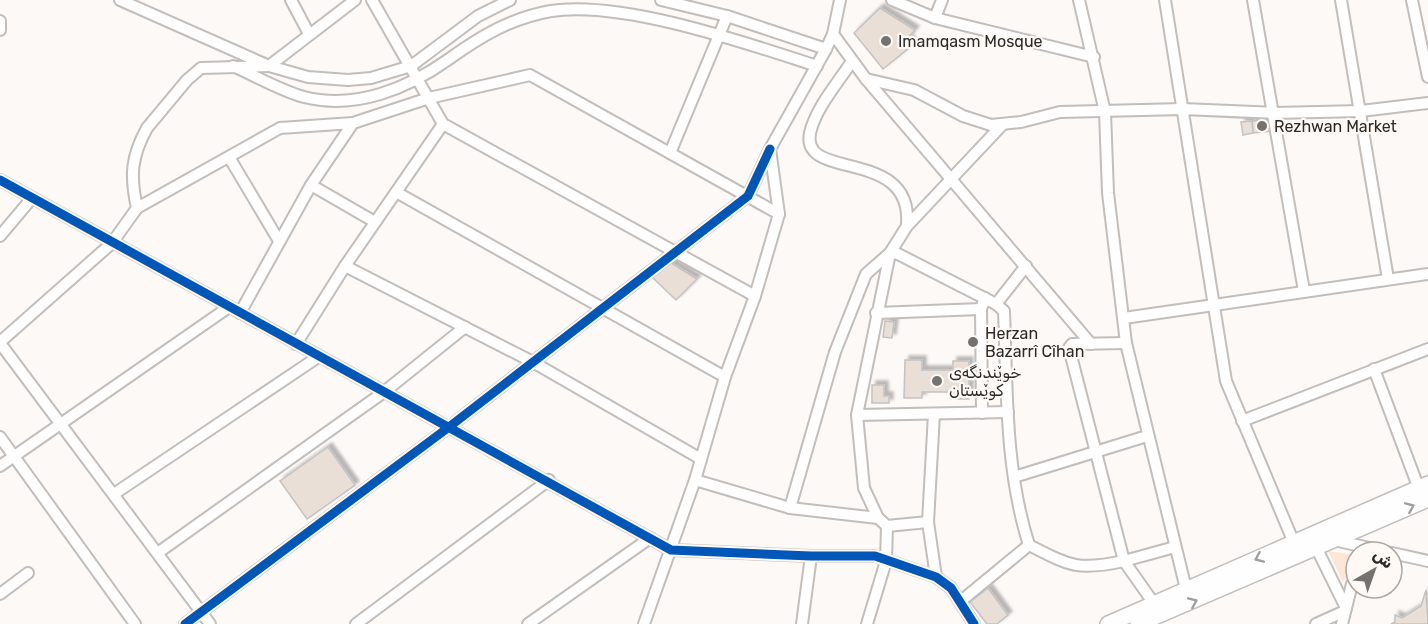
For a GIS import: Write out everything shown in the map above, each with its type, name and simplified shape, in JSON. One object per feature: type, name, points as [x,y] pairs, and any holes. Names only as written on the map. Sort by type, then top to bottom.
[{"type":"street","points":[[120,0],[269,66],[308,77],[348,80],[371,78],[411,66],[478,16],[510,0]]},
{"type":"street","points":[[291,0],[309,34]]},
{"type":"street","points":[[137,208],[131,181],[137,148],[147,128],[194,73],[209,66],[269,66],[355,0]]},
{"type":"street","points":[[372,0],[443,124],[755,296]]},
{"type":"street","points":[[661,0],[728,16],[826,49]]},
{"type":"street","points":[[184,624],[448,427],[748,196],[770,149],[826,49],[833,34],[840,0]]},
{"type":"street","points":[[892,0],[935,18],[1094,57]]},
{"type":"street","points":[[935,18],[942,0]]},
{"type":"street","points":[[1079,0],[1105,112],[1108,193],[1126,343],[1186,589]]},
{"type":"street","points":[[1165,0],[1226,381],[1294,543]]},
{"type":"street","points":[[1253,0],[1275,112],[1304,291]]},
{"type":"street","points":[[1341,0],[1388,279]]},
{"type":"street","points":[[1412,0],[1428,76]]},
{"type":"street","points":[[233,66],[292,93],[330,101],[378,95],[418,79],[501,26],[554,11],[595,10],[620,13],[719,35],[817,66]]},
{"type":"street","points":[[670,153],[728,16]]},
{"type":"street","points":[[0,21],[0,30]]},
{"type":"street","points":[[833,34],[866,79],[1091,344]]},
{"type":"street","points":[[852,61],[817,116],[810,135],[810,144],[816,153],[827,160],[876,173],[893,184],[906,201],[907,226]]},
{"type":"street","points":[[210,624],[159,552],[0,343],[112,243],[137,208],[280,128],[353,123],[429,98],[530,75],[779,213]]},
{"type":"street","points":[[866,79],[914,90],[974,121],[991,125],[1060,112],[1183,109],[1275,112],[1361,111],[1428,103]]},
{"type":"street","points":[[240,313],[311,185],[353,123]]},
{"type":"street","points":[[296,344],[345,266],[443,124]]},
{"type":"street","points":[[790,508],[835,352],[866,274],[890,253],[907,226],[1003,124]]},
{"type":"street","points":[[644,624],[695,480],[725,377],[755,296],[779,213],[770,149]]},
{"type":"street","points":[[230,157],[279,241]]},
{"type":"street","points":[[0,180],[318,357],[549,480],[671,549],[811,556],[875,556],[936,576],[951,588],[974,624]]},
{"type":"street","points":[[311,185],[375,222]]},
{"type":"street","points":[[396,192],[725,377]]},
{"type":"street","points":[[0,236],[32,198]]},
{"type":"street","points":[[890,253],[898,254],[985,298],[1004,311],[1008,412],[1017,507],[1029,545],[1069,565],[1100,566],[1175,547]]},
{"type":"street","points":[[890,253],[857,415],[864,488],[878,518],[887,526],[928,522]]},
{"type":"street","points":[[345,266],[531,361],[701,459]]},
{"type":"street","points":[[996,304],[1026,266]]},
{"type":"street","points":[[1124,318],[1428,273]]},
{"type":"street","points":[[982,413],[981,309],[985,298]]},
{"type":"street","points":[[0,466],[229,307]]},
{"type":"street","points":[[876,313],[981,309]]},
{"type":"street","points":[[159,552],[384,392],[465,327]]},
{"type":"street","points":[[1126,343],[1072,344],[1069,348],[1124,561],[1164,614]]},
{"type":"street","points":[[1242,421],[1428,349]]},
{"type":"street","points":[[114,494],[318,357]]},
{"type":"street","points":[[1374,369],[1425,491]]},
{"type":"street","points":[[857,415],[1008,412]]},
{"type":"street","points":[[934,414],[928,522],[936,576]]},
{"type":"street","points":[[1014,477],[1147,436]]},
{"type":"street","points":[[0,437],[135,624]]},
{"type":"street","points":[[356,624],[549,480]]},
{"type":"street","points":[[695,480],[790,508],[878,518]]},
{"type":"street","points":[[1335,540],[1425,491]]},
{"type":"street","points":[[1138,624],[1164,614],[1313,541],[1425,491]]},
{"type":"street","points":[[867,624],[886,561],[887,526]]},
{"type":"street","points":[[528,624],[650,538]]},
{"type":"street","points":[[1108,624],[1164,614],[1186,589],[1294,543],[1335,540],[1344,542]]},
{"type":"street","points":[[1313,541],[1346,610]]},
{"type":"street","points":[[961,601],[1029,545]]},
{"type":"street","points":[[802,624],[811,556]]},
{"type":"street","points":[[1404,556],[1428,561]]},
{"type":"street","points":[[0,594],[28,573]]},
{"type":"street","points":[[1342,624],[1348,600]]},
{"type":"street","points":[[1316,624],[1346,610]]},
{"type":"shaded area","points":[[1328,551],[1344,553],[1343,582]]},
{"type":"building","name":"Imamqasm Mosque","points":[[880,8],[915,30],[908,38],[914,44],[883,69],[854,33]]},
{"type":"building","name":"Rezhwan Market","points":[[1270,119],[1272,131],[1253,133],[1252,121]]},
{"type":"building","points":[[1252,121],[1253,133],[1243,135],[1241,122]]},
{"type":"building","points":[[668,261],[697,279],[676,300],[651,276]]},
{"type":"building","points":[[885,321],[894,322],[892,338],[883,337]]},
{"type":"building","name":"خوێندنگەی کوێستان","points":[[905,360],[922,360],[922,370],[953,370],[953,361],[969,361],[969,399],[952,399],[953,392],[922,392],[922,398],[904,398]]},
{"type":"building","points":[[872,385],[884,385],[884,396],[889,396],[889,403],[872,403]]},
{"type":"building","points":[[328,447],[355,485],[307,519],[280,481]]},
{"type":"building","points":[[988,588],[1008,615],[997,624],[987,624],[970,602]]},
{"type":"building","points":[[1426,590],[1428,624],[1391,624],[1395,622],[1395,615],[1402,618],[1421,606]]},
{"type":"cycle path","points":[[185,624],[449,427],[748,196],[770,149]]},
{"type":"cycle path","points":[[0,180],[671,550],[811,556],[875,556],[936,577],[951,588],[974,624]]},
{"type":"place","name":"Imamqasm Mosque","points":[[886,41]]},
{"type":"place","name":"Rezhwan Market","points":[[1262,126]]},
{"type":"place","name":"Herzan Bazarrî Cîhan","points":[[973,342]]},
{"type":"place","name":"خوێندنگەی کوێستان","points":[[937,381]]}]
